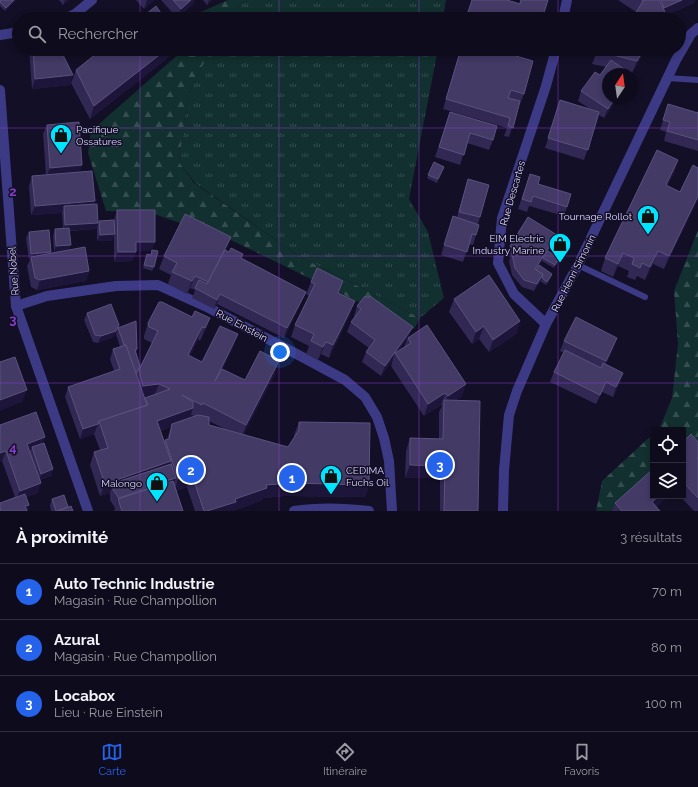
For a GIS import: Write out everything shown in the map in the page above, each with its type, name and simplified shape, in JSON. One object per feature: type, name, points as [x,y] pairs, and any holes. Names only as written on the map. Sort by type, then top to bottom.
[{"type":"street","points":[[77,12],[92,0]]},
{"type":"street","points":[[564,12],[567,0]]},
{"type":"street","name":"Rue Henri Simonin","points":[[686,43],[691,34],[698,28]]},
{"type":"street","points":[[0,35],[12,33]]},
{"type":"street","name":"Rue Descartes","points":[[546,324],[514,294],[498,263],[502,218],[546,86],[554,56]]},
{"type":"street","name":"Rue Henri Simonin","points":[[503,511],[504,470],[509,415],[517,392],[546,324],[578,265],[667,78],[679,56]]},
{"type":"street","name":"Rue Nobel","points":[[0,90],[16,306],[88,511]]},
{"type":"street","name":"Rue Einstein","points":[[16,306],[47,296],[116,286],[158,285],[209,308],[306,358],[345,380],[360,392],[365,397],[377,417],[384,438],[389,461],[392,511]]},
{"type":"street","points":[[294,511],[333,507],[369,511]]},
{"type":"lane","points":[[667,78],[698,80]]},
{"type":"lane","points":[[578,265],[645,297]]},
{"type":"green space","points":[[228,0],[246,0],[234,12],[201,12]]},
{"type":"green space","points":[[246,0],[446,0],[444,12],[234,12]]},
{"type":"green space","points":[[176,56],[207,56],[188,94],[179,162],[194,183],[299,256],[420,318],[414,329],[233,241],[148,212],[106,211],[88,153],[91,131]]},
{"type":"green space","points":[[207,56],[437,56],[409,199],[428,232],[444,298],[420,318],[299,256],[195,183],[179,162],[188,94]]},
{"type":"green space","points":[[698,230],[698,445],[686,455],[686,427],[660,427],[672,398],[678,344],[674,291]]},
{"type":"green space","points":[[650,437],[650,483],[615,511],[596,511],[602,481]]},
{"type":"building","points":[[0,0],[14,0],[6,8]]},
{"type":"building","points":[[173,0],[191,0],[181,9]]},
{"type":"building","points":[[472,0],[507,0],[520,4],[521,0],[548,0],[544,12],[468,12]]},
{"type":"building","points":[[642,0],[659,0],[665,12],[636,12],[643,1]]},
{"type":"building","points":[[661,0],[682,0],[664,8]]},
{"type":"building","points":[[156,6],[160,12],[149,12]]},
{"type":"building","points":[[33,56],[64,56],[73,75],[35,79]]},
{"type":"building","points":[[93,56],[158,56],[94,106],[76,70]]},
{"type":"building","points":[[459,56],[516,56],[533,61],[524,94],[511,90],[508,98],[520,101],[513,128],[508,126],[510,118],[446,99]]},
{"type":"building","points":[[617,56],[640,56],[637,61]]},
{"type":"building","points":[[611,60],[622,68],[605,68]]},
{"type":"building","points":[[595,72],[600,75],[602,72],[602,104],[611,104],[608,109],[581,91]]},
{"type":"building","points":[[560,100],[599,112],[588,150],[548,138]]},
{"type":"building","points":[[668,104],[698,113],[698,140],[667,131],[670,122],[663,120]]},
{"type":"building","points":[[450,112],[497,126],[493,140],[470,133],[464,155],[439,147]]},
{"type":"building","name":"Pacifique Ossatures","points":[[79,122],[82,165],[50,168],[47,125]]},
{"type":"building","points":[[657,150],[678,160],[666,185],[680,192],[693,165],[698,168],[698,196],[669,256],[658,251],[650,267],[642,263],[640,268],[632,264],[634,258],[623,253],[618,264],[605,258]]},
{"type":"building","points":[[434,162],[444,167],[438,179],[428,175]]},
{"type":"building","points":[[92,171],[95,201],[35,206],[32,176]]},
{"type":"building","points":[[530,174],[540,177],[538,184],[571,194],[567,207],[533,196],[531,202],[522,199]]},
{"type":"building","points":[[468,179],[489,185],[480,217],[459,212]]},
{"type":"building","points":[[97,204],[98,223],[65,225],[64,206]]},
{"type":"building","points":[[117,210],[155,210],[155,242],[136,242],[136,252],[118,252]]},
{"type":"building","points":[[185,214],[231,237],[208,282],[195,276],[192,281],[172,272],[177,263],[164,256]]},
{"type":"building","points":[[453,216],[479,225],[476,235],[472,234],[467,252],[444,245]]},
{"type":"building","points":[[528,217],[557,235],[535,269],[543,274],[537,284],[524,280],[515,268],[512,254],[514,249],[510,246]]},
{"type":"building","points":[[114,220],[115,234],[100,235],[99,221]]},
{"type":"building","points":[[69,228],[71,245],[56,246],[55,229]]},
{"type":"building","points":[[49,230],[51,252],[31,254],[29,232]]},
{"type":"building","points":[[85,247],[89,271],[40,280],[35,278],[31,257]]},
{"type":"building","points":[[231,248],[243,254],[241,258],[306,292],[287,328],[220,294],[217,300],[195,288],[199,280],[207,284],[225,250],[229,252]]},
{"type":"building","points":[[152,250],[158,251],[154,267],[144,265],[147,254],[151,255]]},
{"type":"building","points":[[548,251],[559,258],[555,265],[543,258]]},
{"type":"building","points":[[539,265],[552,274],[547,282],[542,278],[543,274],[536,270]]},
{"type":"building","points":[[317,268],[343,281],[338,293],[355,301],[333,345],[326,342],[323,347],[311,341],[314,334],[295,325],[315,284],[311,282]]},
{"type":"building","points":[[489,275],[520,321],[493,340],[484,326],[476,332],[454,299]]},
{"type":"building","points":[[365,296],[368,298],[370,296],[413,327],[385,366],[366,352],[375,340],[351,322],[361,309],[357,306]]},
{"type":"building","points":[[159,302],[162,302],[192,317],[195,311],[210,318],[205,328],[202,327],[188,355],[202,362],[220,326],[238,334],[215,381],[222,369],[245,380],[260,351],[279,361],[246,425],[203,403],[202,405],[182,395],[193,402],[193,408],[157,421],[171,461],[105,484],[94,452],[108,448],[99,421],[148,405],[145,398],[170,389],[159,384],[143,386],[139,370],[158,331],[149,327],[148,323]]},
{"type":"building","points":[[111,304],[119,325],[116,331],[101,336],[95,335],[87,313]]},
{"type":"building","points":[[576,317],[617,338],[606,361],[564,341]]},
{"type":"building","points":[[136,321],[137,349],[135,350],[140,366],[136,374],[126,345],[124,345],[118,328]]},
{"type":"building","points":[[427,325],[466,384],[448,396],[445,393],[428,404],[395,353],[411,343],[408,338]]},
{"type":"building","points":[[126,345],[147,405],[99,421],[98,424],[83,429],[68,387],[120,369],[113,349]]},
{"type":"building","points":[[565,350],[601,368],[603,363],[623,373],[616,387],[606,382],[600,395],[554,372]]},
{"type":"building","points":[[15,357],[27,390],[0,400],[0,362]]},
{"type":"building","points":[[444,400],[480,401],[478,511],[444,511],[445,466],[410,465],[410,438],[443,439]]},
{"type":"building","points":[[36,412],[45,437],[27,444],[41,483],[20,491],[6,451],[0,453],[0,425]]},
{"type":"building","points":[[198,415],[209,417],[209,425],[288,447],[299,430],[299,422],[370,423],[369,485],[290,483],[266,485],[267,488],[235,499],[236,502],[204,511],[192,475],[178,479],[165,440],[169,439],[172,424]]},
{"type":"building","points":[[691,434],[698,442],[698,498],[686,485],[686,439]]},
{"type":"building","points":[[44,443],[53,469],[41,474],[32,447]]},
{"type":"building","points":[[171,464],[176,478],[159,483],[160,485],[119,498],[113,490],[114,483]]},
{"type":"building","points":[[650,472],[650,499],[656,499],[652,502],[660,511],[622,511],[615,503]]},
{"type":"building","points":[[173,481],[183,511],[122,511],[118,499]]},
{"type":"building","points":[[25,494],[29,505],[25,506],[27,511],[1,511],[0,503]]},
{"type":"building","points":[[64,495],[68,507],[56,511],[52,499]]},
{"type":"building","points":[[71,506],[73,511],[58,511]]},
{"type":"place","name":"Pacifique Ossatures","points":[[61,154]]},
{"type":"place","name":"Tournage Rollot","points":[[648,236]]},
{"type":"place","name":"EIM Electric Industry Marine","points":[[560,264]]},
{"type":"place","name":"Locabox","points":[[440,465]]},
{"type":"place","name":"Azural","points":[[191,470]]},
{"type":"place","name":"Auto Technic Industrie","points":[[292,478]]},
{"type":"place","name":"CEDIMA Fuchs Oil","points":[[331,496]]},
{"type":"place","name":"Malongo","points":[[157,502]]}]
